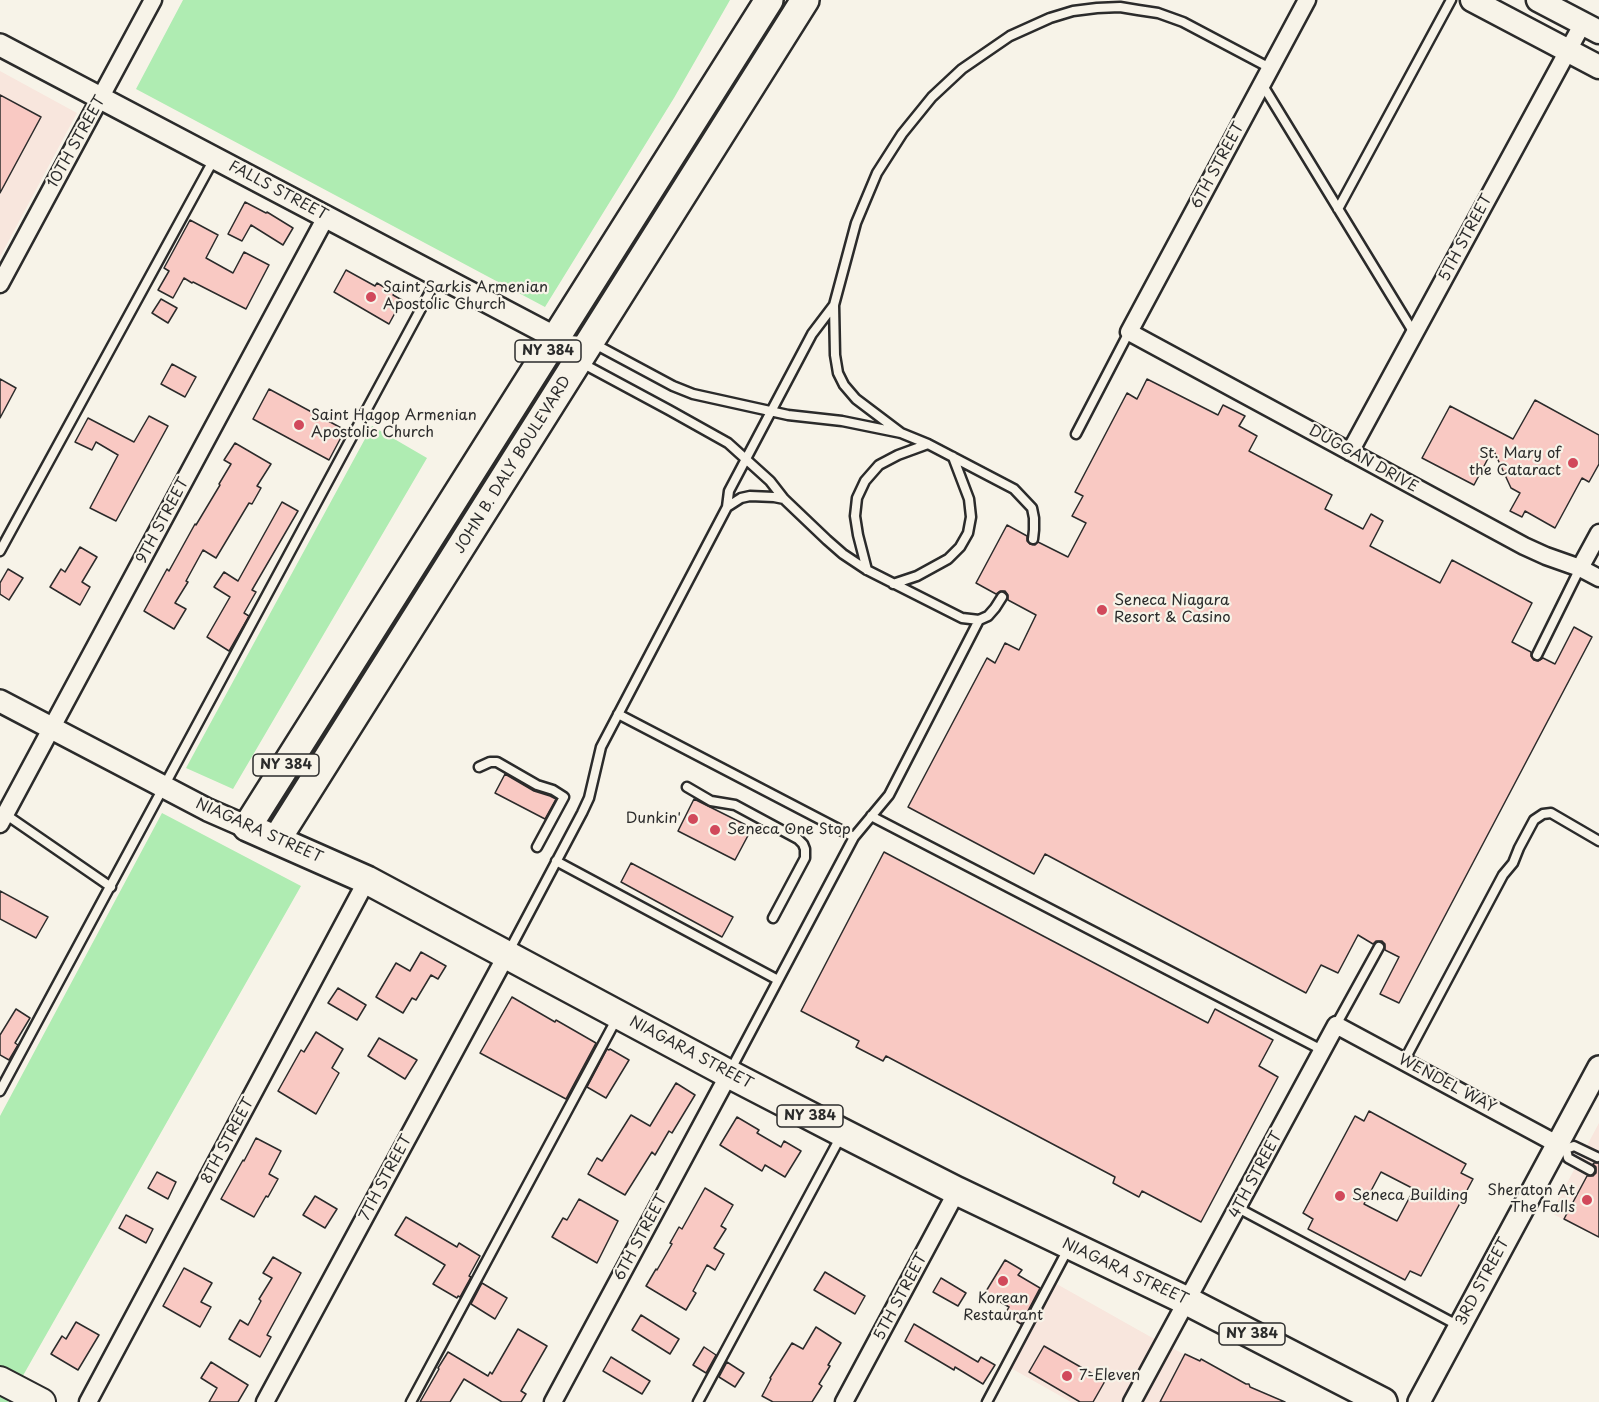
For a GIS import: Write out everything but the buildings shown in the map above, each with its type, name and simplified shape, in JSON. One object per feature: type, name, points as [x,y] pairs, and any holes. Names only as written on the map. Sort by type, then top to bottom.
[{"type":"highway","name":"JOHN B. DALY BOULEVARD","points":[[247,827],[769,0]]},
{"type":"highway","name":"JOHN B. DALY BOULEVARD","points":[[277,839],[805,0]]},
{"type":"highway","name":"NIAGARA STREET","points":[[247,827],[368,880],[843,1133],[957,1191],[1187,1301],[1383,1402]]},
{"type":"main road","points":[[1472,0],[1599,67]]},
{"type":"main road","points":[[1538,0],[1591,28]]},
{"type":"main road","points":[[0,1380],[42,1402]]},
{"type":"street","name":"10TH STREET","points":[[0,284],[153,0]]},
{"type":"street","name":"6TH STREET","points":[[1129,332],[1307,0]]},
{"type":"street","name":"5TH STREET","points":[[1350,452],[1568,51],[1591,28]]},
{"type":"street","name":"FALLS STREET","points":[[0,45],[556,338]]},
{"type":"street","name":"9TH STREET","points":[[3,819],[326,217]]},
{"type":"street","name":"DUGGAN DRIVE","points":[[1129,332],[1524,546],[1599,578]]},
{"type":"street","points":[[1580,568],[1599,533]]},
{"type":"street","name":"NIAGARA STREET","points":[[0,701],[164,788],[247,827]]},
{"type":"street","name":"8TH STREET","points":[[88,1402],[368,880]]},
{"type":"street","name":"7TH STREET","points":[[265,1402],[507,954]]},
{"type":"street","name":"4TH STREET","points":[[1132,1402],[1336,1025]]},
{"type":"street","name":"WENDEL WAY","points":[[1336,1025],[1561,1146]]},
{"type":"street","name":"3RD STREET","points":[[1419,1402],[1459,1326],[1561,1146],[1599,1067]]},
{"type":"street","name":"6TH STREET","points":[[553,1402],[729,1074]]},
{"type":"street","name":"5TH STREET","points":[[844,1402],[957,1191]]},
{"type":"lane","points":[[1338,209],[1451,0]]},
{"type":"lane","points":[[901,433],[856,399],[844,385],[838,373],[835,355],[834,305],[856,223],[868,192],[887,155],[932,97],[962,69],[1010,36],[1050,18],[1072,11],[1097,8],[1120,7],[1158,14],[1183,22],[1270,68]]},
{"type":"lane","points":[[1262,84],[1414,333]]},
{"type":"lane","points":[[0,551],[215,158]]},
{"type":"lane","points":[[0,1091],[439,276]]},
{"type":"lane","points":[[507,954],[582,813],[589,798],[601,747],[727,507],[729,491],[812,334],[834,305]]},
{"type":"lane","points":[[1076,434],[1129,332]]},
{"type":"lane","points":[[556,338],[584,352],[693,394],[788,415],[901,433],[928,444],[1014,489],[1032,508],[1033,539]]},
{"type":"lane","points":[[556,338],[584,352],[669,410],[718,438],[746,458],[784,499],[843,554],[867,570],[962,618],[979,620],[988,616],[1002,597]]},
{"type":"lane","points":[[867,570],[855,516],[857,498],[865,481],[879,465],[928,444]]},
{"type":"lane","points":[[893,584],[917,576],[948,559],[960,547],[968,533],[971,517],[969,499],[953,457]]},
{"type":"lane","points":[[727,507],[741,498],[750,496],[784,499]]},
{"type":"lane","points":[[1537,655],[1580,568]]},
{"type":"lane","points":[[729,1074],[854,837],[888,795],[979,620]]},
{"type":"lane","points":[[618,714],[854,837]]},
{"type":"lane","points":[[479,767],[490,762],[497,762],[537,785],[553,790],[564,797],[537,847]]},
{"type":"lane","points":[[687,787],[711,801],[735,805],[798,839],[803,844],[805,858],[773,918]]},
{"type":"lane","points":[[1404,1061],[1503,875],[1513,863],[1534,820],[1543,814],[1551,813],[1599,840]]},
{"type":"lane","points":[[872,816],[1322,1050]]},
{"type":"lane","points":[[3,819],[111,887]]},
{"type":"lane","points":[[556,861],[778,980]]},
{"type":"lane","name":"4TH STREET","points":[[1336,1025],[1379,947]]},
{"type":"lane","points":[[411,1402],[619,1015]]},
{"type":"lane","points":[[698,1402],[843,1133]]},
{"type":"lane","points":[[1561,1146],[1574,1146],[1597,1157]]},
{"type":"lane","points":[[1561,1146],[1568,1158],[1590,1170]]},
{"type":"lane","points":[[1238,1208],[1459,1326]]},
{"type":"lane","points":[[987,1402],[1070,1246]]},
{"type":"shaded area","points":[[0,71],[77,113],[0,257]]},
{"type":"shaded area","points":[[1599,1123],[1599,1238],[1551,1213]]},
{"type":"shaded area","points":[[1055,1283],[1149,1336],[1276,1402],[1071,1402],[1009,1367]]},
{"type":"green space","points":[[183,0],[730,0],[674,98],[545,307],[136,89]]},
{"type":"green space","points":[[372,426],[427,458],[233,789],[186,768]]},
{"type":"green space","points":[[162,813],[301,886],[8,1402],[0,1402],[0,1116]]},
{"type":"place","name":"Saint Sarkis Armenian Apostolic Church","points":[[371,297]]},
{"type":"place","name":"Saint Hagop Armenian Apostolic Church","points":[[299,425]]},
{"type":"place","name":"St. Mary of the Cataract","points":[[1573,463]]},
{"type":"place","name":"Seneca Niagara Resort & Casino","points":[[1102,610]]},
{"type":"place","name":"Dunkin'","points":[[693,819]]},
{"type":"place","name":"Seneca One Stop","points":[[715,830]]},
{"type":"place","name":"Seneca Building","points":[[1340,1196]]},
{"type":"place","name":"Sheraton At The Falls","points":[[1587,1200]]},
{"type":"place","name":"Korean Restaurant","points":[[1003,1281]]},
{"type":"place","name":"7-Eleven","points":[[1067,1376]]}]
